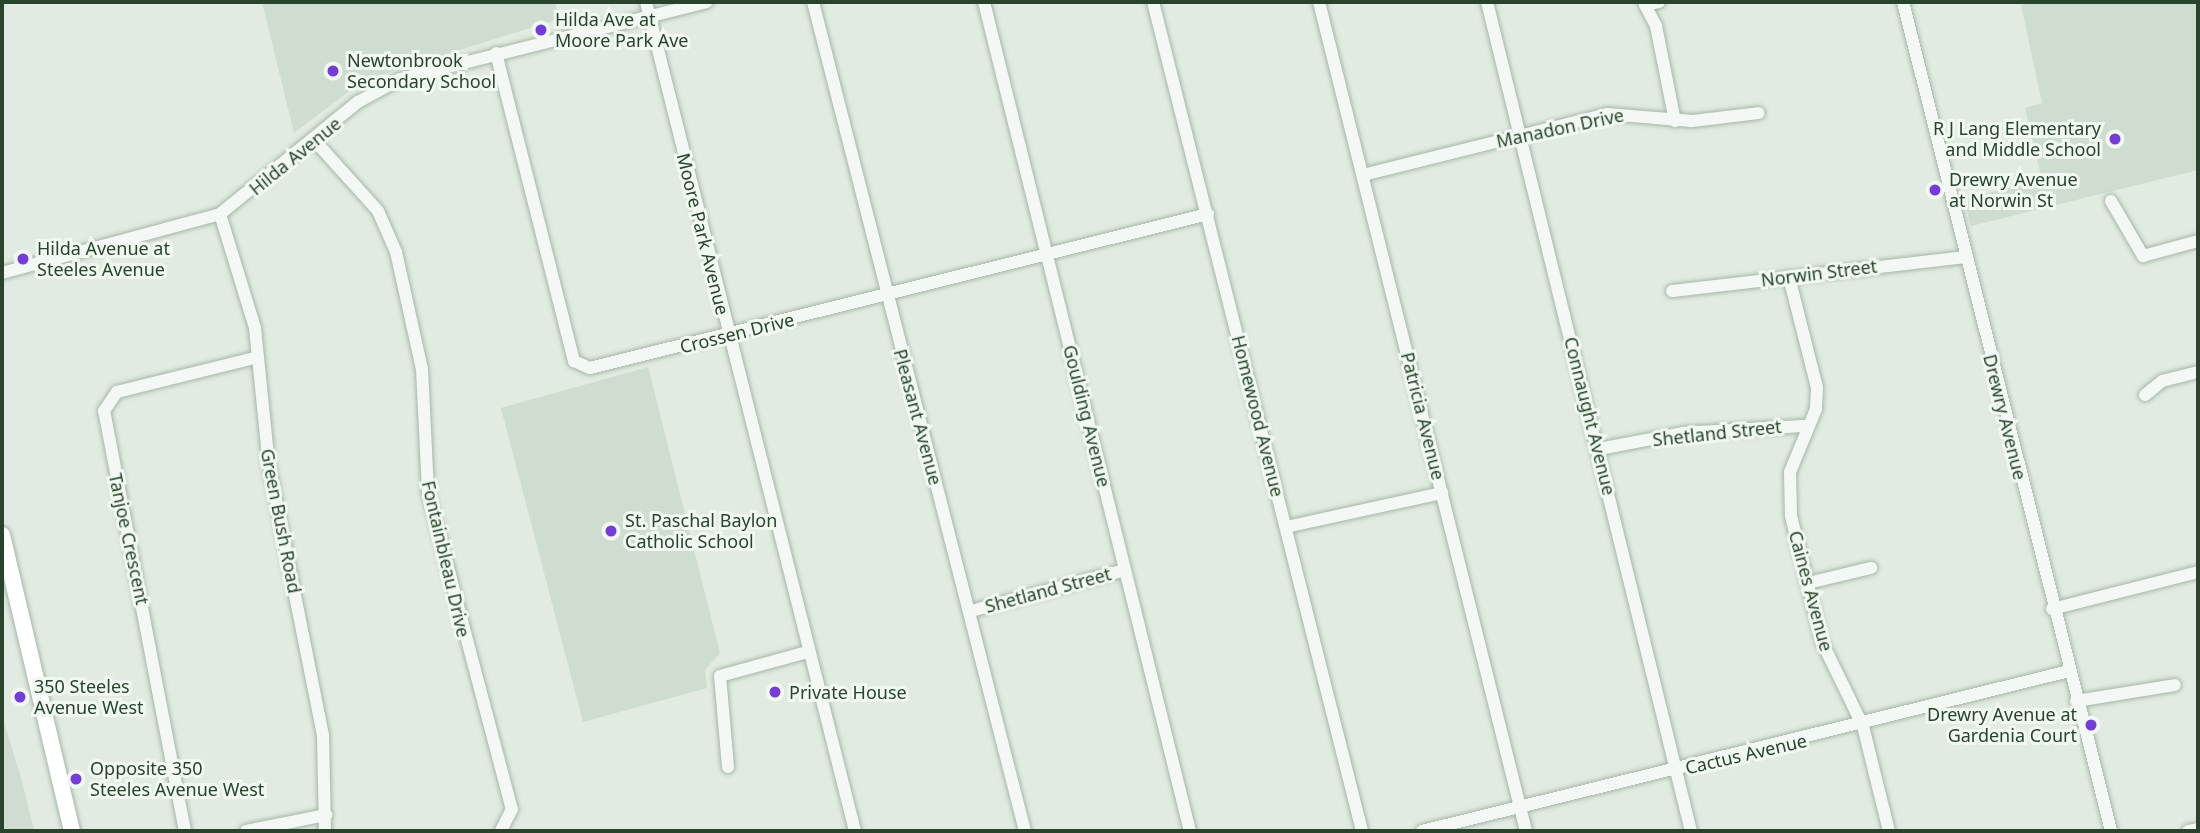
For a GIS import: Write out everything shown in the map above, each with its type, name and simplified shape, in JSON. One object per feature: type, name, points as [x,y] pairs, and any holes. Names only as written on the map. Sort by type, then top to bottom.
[{"type":"main road","points":[[2,536],[72,831]]},
{"type":"street","name":"Moore Park Avenue","points":[[646,2],[807,652],[855,831]]},
{"type":"street","name":"Hilda Avenue","points":[[2,273],[220,214],[315,141],[358,102],[400,79],[706,2]]},
{"type":"street","name":"Pleasant Avenue","points":[[813,2],[886,296],[971,611],[1025,831]]},
{"type":"street","name":"Goulding Avenue","points":[[984,2],[1190,831]]},
{"type":"street","name":"Homewood Avenue","points":[[1153,2],[1362,831]]},
{"type":"street","name":"Patricia Avenue","points":[[1319,2],[1526,831]]},
{"type":"street","name":"Connaught Avenue","points":[[1487,2],[1691,831]]},
{"type":"street","points":[[1660,2],[1645,5],[1657,26],[1675,121]]},
{"type":"street","name":"Drewry Avenue","points":[[1903,2],[2052,609],[2111,831]]},
{"type":"street","name":"Crossen Drive","points":[[496,53],[574,361],[590,368],[729,336],[1208,214]]},
{"type":"street","name":"Manadon Drive","points":[[1363,175],[1616,113],[1675,121],[1759,113]]},
{"type":"street","name":"Fontainbleau Drive","points":[[315,141],[378,211],[396,252],[422,369],[428,492],[512,809],[501,831]]},
{"type":"street","points":[[2111,201],[2143,256],[2198,241]]},
{"type":"street","name":"Green Bush Road","points":[[220,214],[258,357],[270,465],[323,736],[325,831]]},
{"type":"street","name":"Norwin Street","points":[[1672,291],[1966,257]]},
{"type":"street","name":"Shetland Street","points":[[1599,449],[1683,433],[1806,426],[1816,409],[1817,388],[1789,277]]},
{"type":"street","name":"Tanjoe Crescent","points":[[185,831],[104,411],[117,392],[258,357]]},
{"type":"street","points":[[2145,395],[2162,381],[2198,372]]},
{"type":"street","name":"Caines Avenue","points":[[1806,426],[1789,494],[1826,653],[1863,726],[1889,831]]},
{"type":"street","points":[[1286,527],[1442,493]]},
{"type":"street","points":[[1808,583],[1871,568]]},
{"type":"street","name":"Shetland Street","points":[[971,611],[1125,570]]},
{"type":"street","points":[[2052,609],[2198,572]]},
{"type":"street","points":[[728,766],[720,676],[807,652]]},
{"type":"street","name":"Cactus Avenue","points":[[1422,831],[1521,811],[1863,726],[2068,671]]},
{"type":"street","points":[[2076,701],[2175,685]]},
{"type":"street","points":[[246,831],[326,814]]},
{"type":"street","points":[[2188,831],[2198,829]]},
{"type":"shaded area","name":"Newtonbrook Secondary School","points":[[262,2],[555,2],[559,19],[364,80],[294,133]]},
{"type":"shaded area","name":"R J Lang Elementary and Middle School","points":[[2035,2],[2198,2],[2198,170],[1971,226],[1964,199],[2042,180],[2025,108],[2042,103],[2021,5]]},
{"type":"shaded area","name":"St. Paschal Baylon Catholic School","points":[[648,367],[720,653],[705,670],[707,688],[583,722],[501,408]]},
{"type":"shaded area","points":[[2,716],[22,781],[34,831],[2,831]]},
{"type":"place","name":"Hilda Ave at Moore Park Ave","points":[[541,30]]},
{"type":"place","name":"Newtonbrook Secondary School","points":[[333,71]]},
{"type":"place","name":"R J Lang Elementary and Middle School","points":[[2115,139]]},
{"type":"place","name":"Drewry Avenue at Norwin St","points":[[1935,190]]},
{"type":"place","name":"Hilda Avenue at Steeles Avenue","points":[[23,259]]},
{"type":"place","name":"St. Paschal Baylon Catholic School","points":[[611,531]]},
{"type":"place","name":"Private House","points":[[775,692]]},
{"type":"place","name":"350 Steeles Avenue West","points":[[20,697]]},
{"type":"place","name":"Drewry Avenue at Gardenia Court","points":[[2091,725]]},
{"type":"place","name":"Opposite 350 Steeles Avenue West","points":[[76,779]]}]
